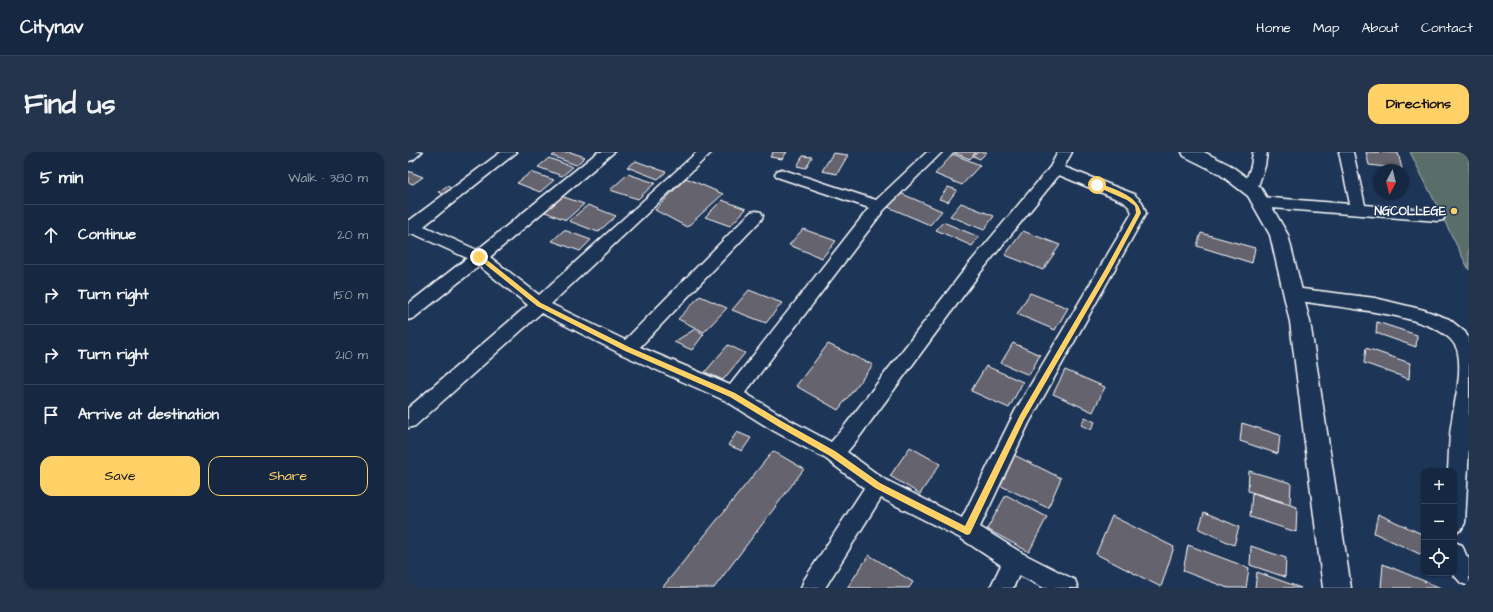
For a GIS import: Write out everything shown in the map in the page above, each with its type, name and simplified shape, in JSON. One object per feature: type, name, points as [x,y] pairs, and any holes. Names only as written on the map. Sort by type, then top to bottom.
[{"type":"street","points":[[408,157],[415,152]]},
{"type":"street","points":[[409,227],[510,152]]},
{"type":"street","points":[[408,313],[607,152]]},
{"type":"street","points":[[408,420],[539,305],[705,152]]},
{"type":"street","points":[[733,395],[879,206],[935,152]]},
{"type":"street","points":[[833,453],[850,434],[974,269],[1056,169],[1065,152]]},
{"type":"street","points":[[1190,152],[1224,169],[1255,195],[1279,235],[1300,322],[1337,588]]},
{"type":"street","points":[[1255,195],[1260,152]]},
{"type":"street","points":[[1346,152],[1359,210]]},
{"type":"street","points":[[967,531],[1022,417],[1108,269],[1138,213],[1137,206],[1129,198],[1056,169]]},
{"type":"street","points":[[782,174],[879,206]]},
{"type":"street","points":[[1255,195],[1359,210],[1438,216]]},
{"type":"street","points":[[627,349],[756,216]]},
{"type":"street","points":[[409,227],[479,257],[539,305],[627,349],[733,395],[781,425],[833,453],[877,486],[967,531],[1014,561],[1067,588]]},
{"type":"street","points":[[1294,294],[1374,305],[1424,317],[1443,324],[1459,337],[1467,352],[1467,384],[1461,420],[1455,504]]},
{"type":"street","points":[[812,588],[877,486]]},
{"type":"street","points":[[1001,588],[1014,561]]},
{"type":"street","points":[[1457,562],[1469,575]]},
{"type":"shaded area","name":"NGCOLLEGE","points":[[1410,152],[1469,152],[1469,270]]},
{"type":"building","points":[[558,152],[570,152],[585,157],[576,165],[552,156]]},
{"type":"building","points":[[773,152],[787,152],[782,159],[770,157]]},
{"type":"building","points":[[952,152],[976,152],[970,159]]},
{"type":"building","points":[[978,152],[987,152],[980,159],[973,156]]},
{"type":"building","points":[[1366,152],[1398,153],[1401,164],[1373,164],[1373,165],[1369,165]]},
{"type":"building","points":[[833,153],[848,155],[837,174],[822,171]]},
{"type":"building","points":[[953,154],[980,165],[962,185],[935,174]]},
{"type":"building","points":[[803,156],[812,157],[806,168],[797,166]]},
{"type":"building","points":[[549,158],[573,167],[562,176],[538,167]]},
{"type":"building","points":[[636,161],[666,172],[658,179],[627,167]]},
{"type":"building","points":[[408,171],[423,177],[413,184],[408,182]]},
{"type":"building","points":[[531,172],[554,180],[540,192],[517,183]]},
{"type":"building","points":[[628,174],[655,183],[638,199],[610,190]]},
{"type":"building","points":[[686,178],[723,194],[687,227],[655,210]]},
{"type":"building","points":[[447,186],[453,189],[444,195],[438,192]]},
{"type":"building","points":[[948,187],[957,190],[948,202],[939,199]]},
{"type":"building","points":[[900,193],[942,211],[930,225],[888,207]]},
{"type":"building","points":[[558,195],[584,204],[566,220],[540,210]]},
{"type":"building","points":[[722,200],[746,209],[730,226],[705,217]]},
{"type":"building","points":[[961,203],[994,216],[984,230],[950,216]]},
{"type":"building","points":[[588,205],[616,216],[598,232],[569,221]]},
{"type":"building","points":[[943,222],[979,237],[972,246],[936,230]]},
{"type":"building","points":[[803,229],[836,241],[822,258],[789,245]]},
{"type":"building","points":[[564,230],[591,240],[580,251],[552,241]]},
{"type":"building","points":[[1023,231],[1060,245],[1043,270],[1005,255]]},
{"type":"building","points":[[1201,233],[1255,248],[1252,263],[1197,246]]},
{"type":"building","points":[[749,290],[782,303],[766,323],[732,310]]},
{"type":"building","points":[[1030,293],[1068,308],[1055,330],[1017,314]]},
{"type":"building","points":[[700,296],[727,308],[704,332],[678,319]]},
{"type":"building","points":[[1377,322],[1417,335],[1416,347],[1376,333]]},
{"type":"building","points":[[695,329],[704,334],[692,350],[674,342]]},
{"type":"building","points":[[1013,343],[1040,355],[1029,375],[1001,363]]},
{"type":"building","points":[[828,344],[873,365],[838,410],[796,386]]},
{"type":"building","points":[[728,345],[745,353],[723,380],[705,372]]},
{"type":"building","points":[[1366,348],[1410,363],[1409,379],[1364,363]]},
{"type":"building","points":[[986,366],[1023,382],[1009,408],[971,391]]},
{"type":"building","points":[[1065,370],[1105,387],[1093,412],[1053,394]]},
{"type":"building","points":[[1085,417],[1095,422],[1091,430],[1081,425]]},
{"type":"building","points":[[1242,423],[1280,435],[1278,454],[1240,441]]},
{"type":"building","points":[[737,432],[751,438],[742,451],[728,445]]},
{"type":"building","points":[[910,447],[940,464],[920,494],[890,476]]},
{"type":"building","points":[[773,451],[804,469],[714,588],[662,588]]},
{"type":"building","points":[[1014,455],[1061,478],[1048,508],[999,485]]},
{"type":"building","points":[[1249,471],[1291,483],[1290,504],[1248,491]]},
{"type":"building","points":[[1252,493],[1297,507],[1296,532],[1250,517]]},
{"type":"building","points":[[1006,495],[1047,517],[1029,552],[987,529]]},
{"type":"building","points":[[1204,512],[1239,527],[1234,545],[1199,529]]},
{"type":"building","points":[[1378,514],[1421,534],[1421,555],[1374,533]]},
{"type":"building","points":[[1112,516],[1174,547],[1161,587],[1096,554]]},
{"type":"building","points":[[1188,545],[1249,568],[1246,588],[1228,588],[1183,571]]},
{"type":"building","points":[[1251,546],[1286,558],[1285,577],[1250,565]]},
{"type":"building","points":[[869,555],[913,582],[909,588],[847,588]]},
{"type":"building","points":[[1383,564],[1441,588],[1381,588]]},
{"type":"building","points":[[1257,572],[1301,588],[1255,588]]},
{"type":"place","name":"NGCOLLEGE","points":[[1454,211]]},
{"type":"route","points":[[479,257],[539,305],[627,349],[733,395],[781,425],[833,453],[877,486],[967,531],[1022,417],[1108,269],[1133,225],[1138,213],[1137,206],[1129,198],[1097,185]]}]
